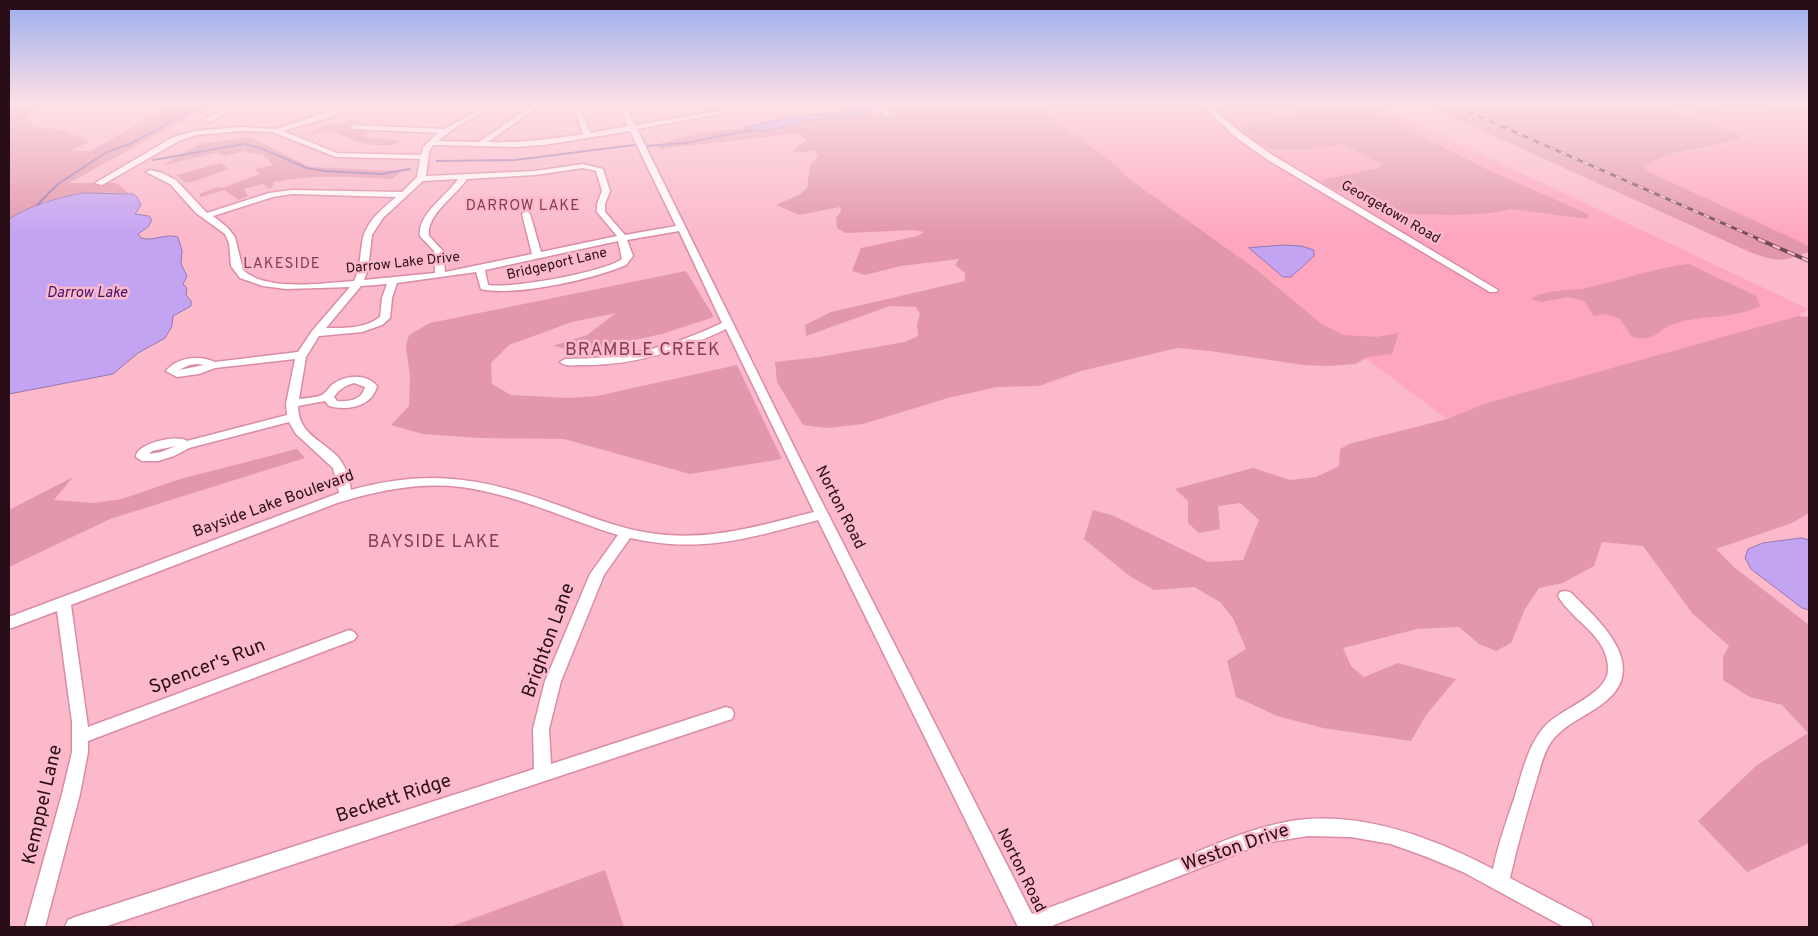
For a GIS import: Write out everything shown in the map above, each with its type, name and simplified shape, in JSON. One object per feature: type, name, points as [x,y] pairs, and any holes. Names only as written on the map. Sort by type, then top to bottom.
[{"type":"street","points":[[99,183],[161,148]]},
{"type":"street","points":[[318,148],[336,155],[400,158],[423,157]]},
{"type":"street","points":[[346,495],[337,464],[297,428],[292,410],[302,355],[318,331],[358,284],[365,266],[365,245],[370,229],[381,215],[420,179],[424,170],[423,157],[428,148]]},
{"type":"street","name":"Norton Road","points":[[642,148],[1028,927]]},
{"type":"street","name":"Georgetown Road","points":[[1256,148],[1493,290]]},
{"type":"street","points":[[420,179],[535,173],[587,166],[595,167],[600,171],[606,191],[600,207],[622,238]]},
{"type":"street","name":"Darrow Lake Drive","points":[[150,172],[165,175],[174,181],[199,211],[223,227],[232,238],[235,265],[239,272],[251,280],[288,285],[358,284],[440,275],[538,257],[622,238],[682,228]]},
{"type":"street","points":[[440,275],[437,250],[426,237],[424,231],[428,219],[459,186],[464,177]]},
{"type":"street","points":[[208,216],[264,197],[292,192],[403,195]]},
{"type":"street","points":[[526,214],[538,257]]},
{"type":"street","name":"Bridgeport Lane","points":[[480,268],[482,285],[490,290],[500,291],[543,283],[613,266],[626,261],[628,256],[622,238]]},
{"type":"street","points":[[318,331],[355,330],[379,323],[385,318],[387,298],[393,281]]},
{"type":"street","points":[[565,362],[609,362],[652,355],[677,348],[728,324]]},
{"type":"street","points":[[213,365],[302,355]]},
{"type":"street","points":[[184,445],[328,397]]},
{"type":"street","name":"Bayside Lake Boulevard","points":[[9,623],[346,495],[400,483],[456,482],[489,488],[627,533],[665,540],[704,541],[750,533],[822,514]]},
{"type":"street","name":"Brighton Lane","points":[[543,774],[542,729],[553,681],[597,574],[627,533]]},
{"type":"street","points":[[1500,882],[1506,853],[1543,740],[1562,719],[1604,694],[1614,677],[1615,663],[1610,645],[1595,624],[1566,596]]},
{"type":"street","name":"Kemppel Lane","points":[[36,927],[71,794],[80,737],[77,691],[63,602]]},
{"type":"street","name":"Spencer's Run","points":[[80,737],[349,636]]},
{"type":"street","name":"Beckett Ridge","points":[[75,927],[726,714]]},
{"type":"street","name":"Weston Drive","points":[[1028,927],[1264,835],[1302,827],[1342,827],[1391,836],[1440,852],[1583,927]]},
{"type":"shaded area","points":[[9,148],[77,148],[72,150],[91,151],[97,148],[133,148],[69,183],[117,183],[128,193],[97,193],[67,197],[37,205],[9,219],[9,182],[11,180],[9,177]]},
{"type":"shaded area","points":[[194,148],[271,148],[310,167],[402,171],[392,179],[318,177],[289,179],[274,182],[272,188],[269,189],[263,184],[244,189],[248,196],[239,200],[224,190],[200,197],[199,194],[260,174],[255,169],[273,165],[264,155],[243,151],[226,156],[216,153],[163,165]]},
{"type":"shaded area","points":[[797,148],[1092,148],[1113,163],[1128,178],[1257,270],[1320,323],[1344,335],[1376,337],[1399,333],[1392,354],[1368,357],[1355,364],[1303,365],[1177,348],[1081,371],[1039,386],[997,387],[948,398],[863,424],[827,428],[803,425],[777,382],[775,362],[819,357],[905,342],[918,336],[917,325],[920,314],[916,307],[890,306],[806,336],[805,325],[831,312],[965,281],[965,273],[955,265],[959,259],[901,266],[865,275],[852,271],[861,248],[918,236],[924,232],[914,230],[846,233],[837,228],[836,218],[841,211],[840,207],[799,215],[776,205],[799,195],[807,188],[810,165],[818,156],[815,150],[800,153],[792,151]]},
{"type":"shaded area","points":[[1084,148],[1468,148],[1808,309],[1798,316],[1447,419]]},
{"type":"shaded area","points":[[1269,148],[1321,148],[1306,150],[1274,150]]},
{"type":"shaded area","points":[[1351,148],[1445,148],[1484,168],[1588,214],[1588,219],[1512,209],[1491,213],[1455,215],[1413,214],[1384,209],[1327,186],[1322,180],[1379,168],[1382,164]]},
{"type":"shaded area","points":[[1519,148],[1701,148],[1662,158],[1652,162],[1645,168],[1649,172],[1809,246],[1809,252],[1781,260],[1752,253]]},
{"type":"shaded area","points":[[1705,148],[1809,148],[1809,246],[1625,165]]},
{"type":"shaded area","points":[[221,163],[229,169],[192,182],[186,183],[176,175]]},
{"type":"shaded area","points":[[1689,264],[1756,296],[1760,306],[1739,313],[1685,321],[1667,327],[1651,337],[1640,338],[1632,337],[1620,319],[1605,314],[1594,316],[1584,301],[1568,297],[1542,302],[1531,299],[1544,293],[1587,288],[1650,271]]},
{"type":"shaded area","points":[[686,271],[714,317],[662,334],[611,345],[577,351],[553,346],[587,335],[616,313],[572,322],[509,345],[491,363],[492,384],[511,395],[569,398],[597,396],[737,365],[782,459],[690,474],[564,439],[480,438],[423,434],[391,425],[409,406],[410,377],[406,346],[409,335],[430,323]]},
{"type":"shaded area","points":[[1798,316],[1809,317],[1809,513],[1792,523],[1716,549],[1734,567],[1809,625],[1809,843],[1747,872],[1698,821],[1757,765],[1808,733],[1782,705],[1750,697],[1723,680],[1723,657],[1729,646],[1692,613],[1643,546],[1602,542],[1594,566],[1563,583],[1539,588],[1525,609],[1511,643],[1496,651],[1479,644],[1459,627],[1417,629],[1343,648],[1351,666],[1364,677],[1398,663],[1456,679],[1426,715],[1411,741],[1323,728],[1277,716],[1236,697],[1227,661],[1246,649],[1233,618],[1220,602],[1194,587],[1154,590],[1131,577],[1084,539],[1093,510],[1114,516],[1208,562],[1243,560],[1259,520],[1240,503],[1218,506],[1220,529],[1199,533],[1188,523],[1188,501],[1175,489],[1253,468],[1290,480],[1316,477],[1339,466],[1340,449],[1349,444],[1447,419],[1487,403]]},
{"type":"shaded area","points":[[297,449],[305,458],[110,519],[9,567],[9,510],[73,477],[54,500],[93,503],[122,499],[180,479]]},
{"type":"shaded area","points":[[605,870],[624,927],[450,927]]},
{"type":"water","name":"Darrow Lake","points":[[83,193],[133,194],[141,205],[135,214],[149,216],[152,220],[148,227],[138,234],[141,238],[178,237],[182,251],[181,264],[187,276],[183,284],[187,288],[186,295],[191,301],[191,306],[173,316],[172,326],[165,338],[138,353],[113,374],[9,394],[9,219],[45,203]]},
{"type":"water","points":[[1284,245],[1301,246],[1314,250],[1314,256],[1291,277],[1283,277],[1249,248]]},
{"type":"water","points":[[1802,538],[1809,540],[1809,610],[1802,608],[1751,569],[1745,558],[1748,549],[1763,543]]},
{"type":"waterway","points":[[37,205],[58,184],[107,152],[119,148]]},
{"type":"waterway","points":[[153,160],[223,148]]},
{"type":"waterway","points":[[259,148],[307,168],[325,171],[381,174],[410,169]]},
{"type":"waterway","points":[[437,161],[515,160],[613,148]]},
{"type":"railway","points":[[1551,148],[1761,240]]},
{"type":"railway","points":[[1758,239],[1809,261]]},
{"type":"district","name":"DARROW LAKE","points":[[523,207]]},
{"type":"district","name":"LAKESIDE","points":[[282,265]]},
{"type":"district","name":"BRAMBLE CREEK","points":[[643,351]]},
{"type":"district","name":"BAYSIDE LAKE","points":[[434,543]]}]
